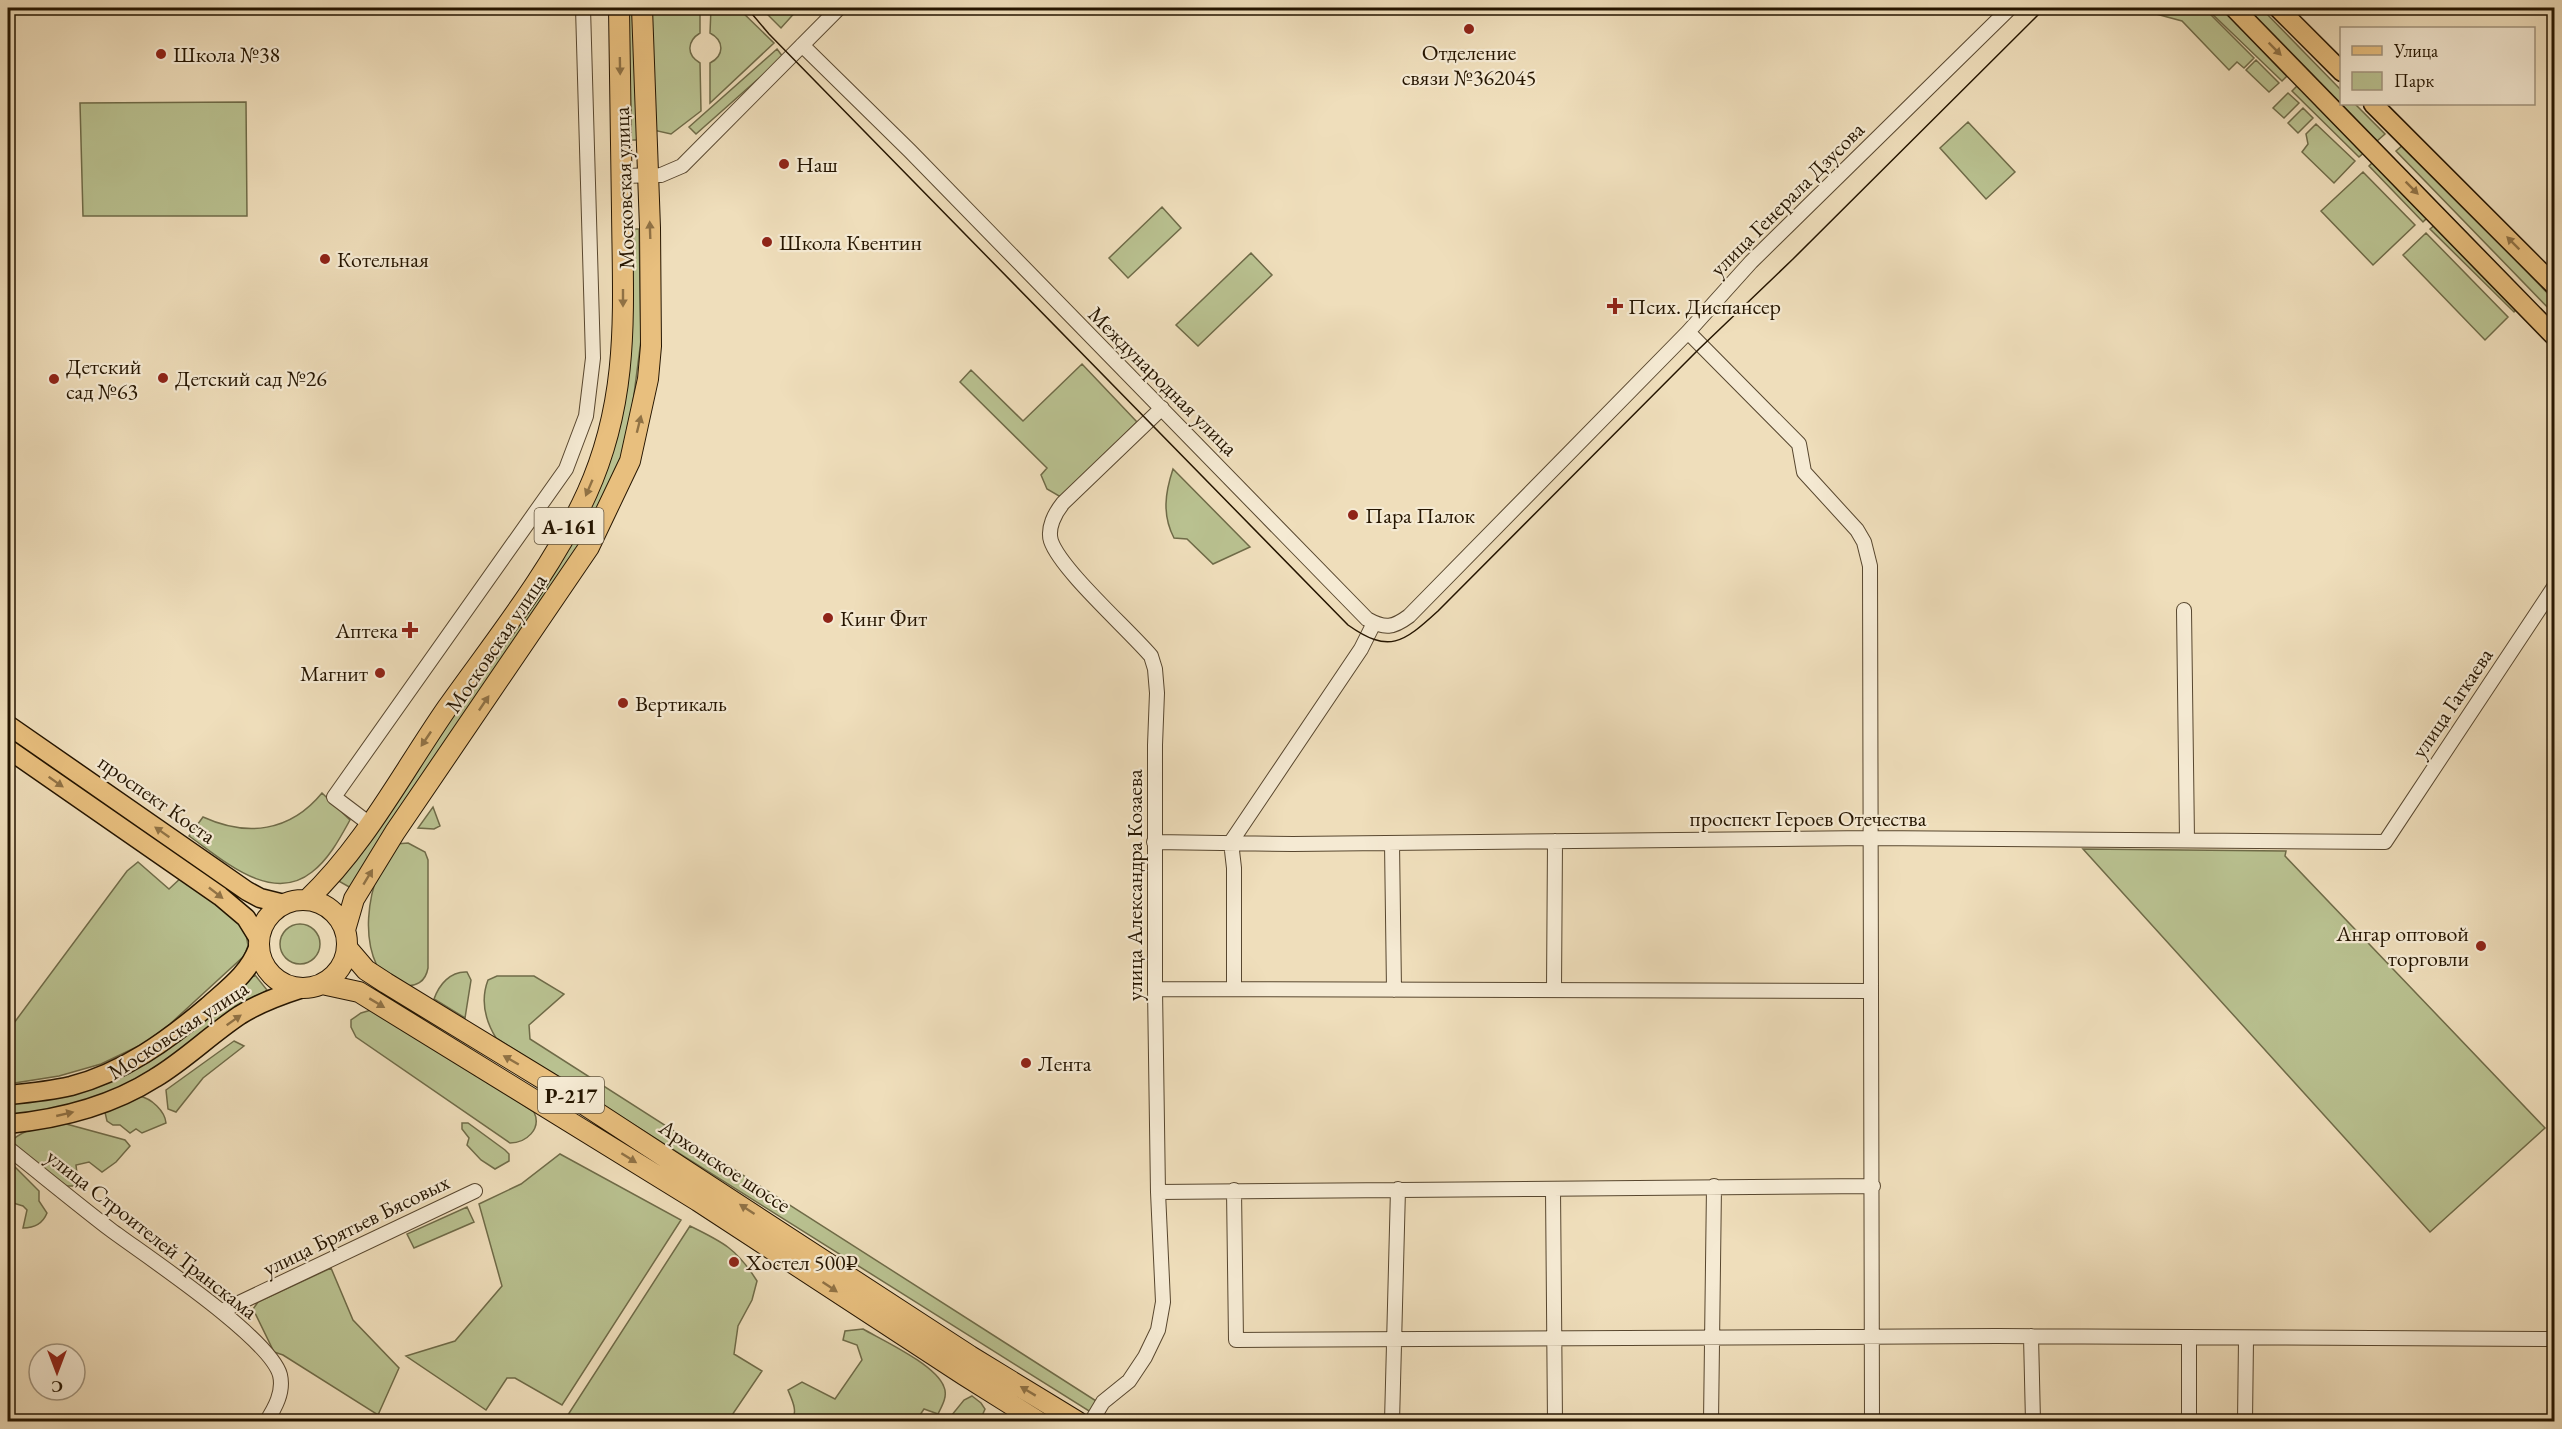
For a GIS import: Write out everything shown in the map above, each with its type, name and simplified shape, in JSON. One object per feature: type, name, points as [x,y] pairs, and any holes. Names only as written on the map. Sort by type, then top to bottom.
[{"type":"highway","name":"Московская улица","points":[[307,900],[329,879],[370,825],[558,549],[596,471],[610,427],[623,353],[620,8]]},
{"type":"highway","name":"Московская улица","points":[[346,940],[354,899],[590,547],[625,474],[643,406],[651,346],[642,8]]},
{"type":"highway","points":[[307,900],[328,907],[337,915],[346,940],[339,970],[322,984],[303,988],[285,985],[268,972],[261,960],[259,944],[261,928],[267,917],[284,904],[307,900]]},
{"type":"highway","name":"Архонское шоссе","points":[[346,940],[366,970],[576,1099],[970,1356],[1078,1422]]},
{"type":"highway","name":"Архонское шоссе","points":[[322,984],[359,992],[698,1201],[1039,1422]]},
{"type":"main road","points":[[2234,8],[2438,214],[2554,336]]},
{"type":"main road","points":[[2278,8],[2340,70]]},
{"type":"main road","points":[[2374,105],[2554,285]]},
{"type":"main road","name":"проспект Коста","points":[[8,725],[247,891],[260,898],[284,904]]},
{"type":"main road","name":"проспект Коста","points":[[8,749],[220,896],[246,918],[259,944]]},
{"type":"main road","name":"Московская улица","points":[[8,1095],[71,1086],[112,1072],[141,1057],[169,1038],[232,985],[253,963],[259,944]]},
{"type":"main road","name":"Московская улица","points":[[8,1124],[99,1106],[157,1077],[240,1015],[265,1001],[303,988]]},
{"type":"street","points":[[370,825],[334,797],[566,469],[586,416],[593,358],[583,8]]},
{"type":"street","points":[[621,176],[661,175],[682,166],[839,8]]},
{"type":"street","name":"улица Генерала Дзусова","points":[[1394,627],[1409,616],[1688,332],[1750,262],[2010,8]]},
{"type":"street","name":"Международная улица","points":[[802,45],[910,152],[1088,336],[1162,408],[1367,619],[1385,628],[1394,627]]},
{"type":"street","points":[[1688,332],[1799,444],[1804,472],[1857,530],[1864,542],[1870,566],[1872,1422]]},
{"type":"street","name":"улица Александра Козаева","points":[[1091,1422],[1103,1402],[1129,1381],[1145,1357],[1158,1330],[1163,1302],[1158,1192],[1155,989],[1154,842],[1157,693],[1155,669],[1151,656],[1065,563],[1050,540],[1055,514],[1063,503],[1162,408]]},
{"type":"street","name":"улица Гагкаева","points":[[2385,842],[2554,587]]},
{"type":"street","points":[[2184,610],[2187,840]]},
{"type":"street","points":[[1234,989],[1234,868],[1231,842],[1361,649],[1374,623]]},
{"type":"street","name":"проспект Героев Отечества","points":[[1154,842],[1392,843],[1870,838],[2385,842]]},
{"type":"street","points":[[1554,990],[1555,841]]},
{"type":"street","points":[[1392,843],[1394,990]]},
{"type":"street","points":[[1155,989],[1871,991]]},
{"type":"street","name":"улица Строителей Транскама","points":[[8,1148],[111,1229],[222,1311],[262,1349],[279,1374],[280,1392],[276,1405],[266,1422]]},
{"type":"street","points":[[1711,1422],[1714,1186]]},
{"type":"street","points":[[1158,1192],[1873,1186]]},
{"type":"street","points":[[1392,1422],[1398,1189]]},
{"type":"street","points":[[1553,1189],[1555,1422]]},
{"type":"street","points":[[1234,1190],[1236,1340],[2031,1336],[2554,1339]]},
{"type":"street","name":"улица Брятьев Бясовых","points":[[222,1311],[475,1191]]},
{"type":"street","points":[[2031,1336],[2033,1422]]},
{"type":"street","points":[[2189,1338],[2189,1422]]},
{"type":"street","points":[[2245,1422],[2246,1339]]},
{"type":"green space","points":[[624,8],[635,8],[638,140],[626,140]]},
{"type":"green space","points":[[651,8],[700,8],[700,33],[693,40],[690,52],[700,63],[701,111],[671,134],[653,130]]},
{"type":"green space","points":[[711,8],[738,8],[774,43],[710,103],[710,63],[718,56],[721,48],[718,40],[710,33]]},
{"type":"green space","points":[[761,8],[799,8],[781,28]]},
{"type":"green space","points":[[2159,8],[2204,8],[2254,58],[2244,68],[2237,62],[2229,70],[2182,21],[2156,14]]},
{"type":"green space","points":[[2206,8],[2229,8],[2292,71],[2282,81]]},
{"type":"green space","points":[[2246,8],[2261,8],[2340,89],[2340,103]]},
{"type":"green space","points":[[777,49],[783,57],[696,134],[689,127]]},
{"type":"green space","points":[[2256,60],[2279,83],[2269,92],[2246,70]]},
{"type":"green space","points":[[2300,83],[2367,150],[2359,157],[2292,91]]},
{"type":"green space","points":[[2288,93],[2299,103],[2284,118],[2273,108]]},
{"type":"green space","points":[[246,102],[247,216],[83,216],[80,103]]},
{"type":"green space","points":[[2342,105],[2356,105],[2385,134],[2377,141]]},
{"type":"green space","points":[[2303,108],[2313,118],[2298,133],[2288,123]]},
{"type":"green space","points":[[1968,122],[2015,172],[1986,199],[1940,148]]},
{"type":"green space","points":[[2316,124],[2355,161],[2334,183],[2302,152],[2308,144],[2306,134]]},
{"type":"green space","points":[[2404,144],[2554,300],[2554,314],[2396,151]]},
{"type":"green space","points":[[2376,159],[2430,215],[2423,222],[2369,166]]},
{"type":"green space","points":[[2363,172],[2415,225],[2373,265],[2321,211]]},
{"type":"green space","points":[[1162,207],[1181,228],[1128,278],[1109,258]]},
{"type":"green space","points":[[2436,224],[2519,306],[2514,312],[2430,229]]},
{"type":"green space","points":[[630,229],[639,229],[641,340],[629,433],[618,466],[584,537],[351,888],[335,879],[612,450]]},
{"type":"green space","points":[[2426,233],[2508,317],[2485,340],[2403,255]]},
{"type":"green space","points":[[1251,253],[1272,275],[1198,346],[1176,325]]},
{"type":"green space","points":[[1082,364],[1137,422],[1063,495],[1059,496],[1047,489],[1041,475],[1047,468],[960,382],[971,370],[1023,421]]},
{"type":"green space","points":[[1173,469],[1250,547],[1213,564],[1187,539],[1174,538],[1166,512],[1168,487]]},
{"type":"green space","points":[[322,793],[350,820],[324,861],[312,872],[296,881],[280,884],[248,875],[189,836],[203,817],[236,827],[267,827],[282,823],[310,806]]},
{"type":"green space","points":[[433,807],[440,826],[434,829],[418,828]]},
{"type":"green space","points":[[408,843],[425,852],[428,860],[428,968],[425,977],[419,983],[404,985],[388,979],[377,966],[370,943],[369,918],[372,894],[379,871],[396,844]]},
{"type":"green space","points":[[2083,849],[2286,851],[2285,856],[2545,1128],[2430,1232]]},
{"type":"green space","points":[[138,862],[169,889],[183,876],[245,927],[248,946],[244,956],[170,1024],[145,1043],[101,1064],[59,1076],[8,1084],[8,1031],[127,871]]},
{"type":"green space","points":[[300,924],[308,925],[314,930],[319,936],[319,952],[314,958],[308,963],[300,964],[292,963],[286,958],[281,952],[280,944],[281,936],[286,930],[292,925]]},
{"type":"green space","points":[[467,972],[471,980],[465,1018],[434,999],[450,976]]},
{"type":"green space","points":[[255,975],[267,990],[148,1077],[89,1103],[8,1118],[8,1103],[159,1052]]},
{"type":"green space","points":[[497,976],[534,976],[564,994],[529,1025],[530,1039],[1104,1406],[1097,1416],[496,1038],[485,1010],[484,995],[488,980]]},
{"type":"green space","points":[[371,1010],[383,1012],[534,1112],[536,1124],[531,1134],[522,1141],[510,1143],[356,1037],[351,1027],[351,1020]]},
{"type":"green space","points":[[234,1041],[244,1046],[203,1078],[176,1112],[168,1109],[166,1090]]},
{"type":"green space","points":[[139,1096],[157,1106],[166,1123],[142,1133],[136,1129],[130,1133],[120,1125],[113,1125],[107,1121],[104,1108]]},
{"type":"green space","points":[[59,1122],[125,1140],[130,1146],[116,1162],[102,1172],[89,1162],[76,1165],[78,1182],[74,1186],[67,1186],[12,1146],[12,1140],[23,1133]]},
{"type":"green space","points":[[462,1123],[468,1123],[505,1150],[509,1154],[509,1161],[495,1169],[481,1160],[467,1145],[469,1138],[462,1129]]},
{"type":"green space","points":[[560,1154],[681,1220],[562,1405],[515,1378],[507,1378],[486,1410],[406,1356],[455,1341],[502,1286],[479,1204],[521,1184]]},
{"type":"green space","points":[[8,1160],[39,1191],[39,1201],[47,1213],[41,1222],[34,1226],[23,1228],[27,1210],[13,1203],[11,1197],[8,1197]]},
{"type":"green space","points":[[467,1207],[474,1222],[414,1248],[407,1234]]},
{"type":"green space","points":[[690,1226],[712,1237],[736,1254],[757,1281],[752,1300],[738,1326],[734,1354],[762,1371],[728,1421],[564,1421]]},
{"type":"green space","points":[[331,1268],[353,1320],[399,1368],[378,1415],[283,1355],[274,1352],[253,1309],[258,1302]]},
{"type":"green space","points":[[863,1329],[908,1354],[931,1370],[939,1379],[945,1394],[938,1414],[924,1409],[916,1421],[792,1421],[794,1409],[788,1390],[802,1382],[835,1399],[862,1360],[857,1345],[843,1340],[845,1331]]},
{"type":"green space","points":[[972,1396],[985,1409],[982,1416],[970,1421],[947,1421],[964,1400]]},
{"type":"tram line","points":[[747,8],[769,34],[1348,625],[1374,640],[1385,642],[1405,637],[1438,611],[1699,349],[1793,259],[2045,8]]},
{"type":"place","name":"Отделение связи №362045","points":[[1469,29]]},
{"type":"place","name":"Школа №38","points":[[161,54]]},
{"type":"place","name":"Наш","points":[[784,164]]},
{"type":"place","name":"Школа Квентин","points":[[767,242]]},
{"type":"place","name":"Котельная","points":[[325,259]]},
{"type":"place","name":"Псих. Диспансер","points":[[1615,306]]},
{"type":"place","name":"Детский сад №26","points":[[163,378]]},
{"type":"place","name":"Детский сад №63","points":[[54,379]]},
{"type":"place","name":"Пара Палок","points":[[1353,515]]},
{"type":"place","name":"Кинг Фит","points":[[828,618]]},
{"type":"place","name":"Аптека","points":[[410,630]]},
{"type":"place","name":"Магнит","points":[[380,673]]},
{"type":"place","name":"Вертикаль","points":[[623,703]]},
{"type":"place","name":"Ангар оптовой торговли","points":[[2481,946]]},
{"type":"place","name":"Лента","points":[[1026,1063]]},
{"type":"place","name":"Хостел 500₽","points":[[734,1262]]}]
